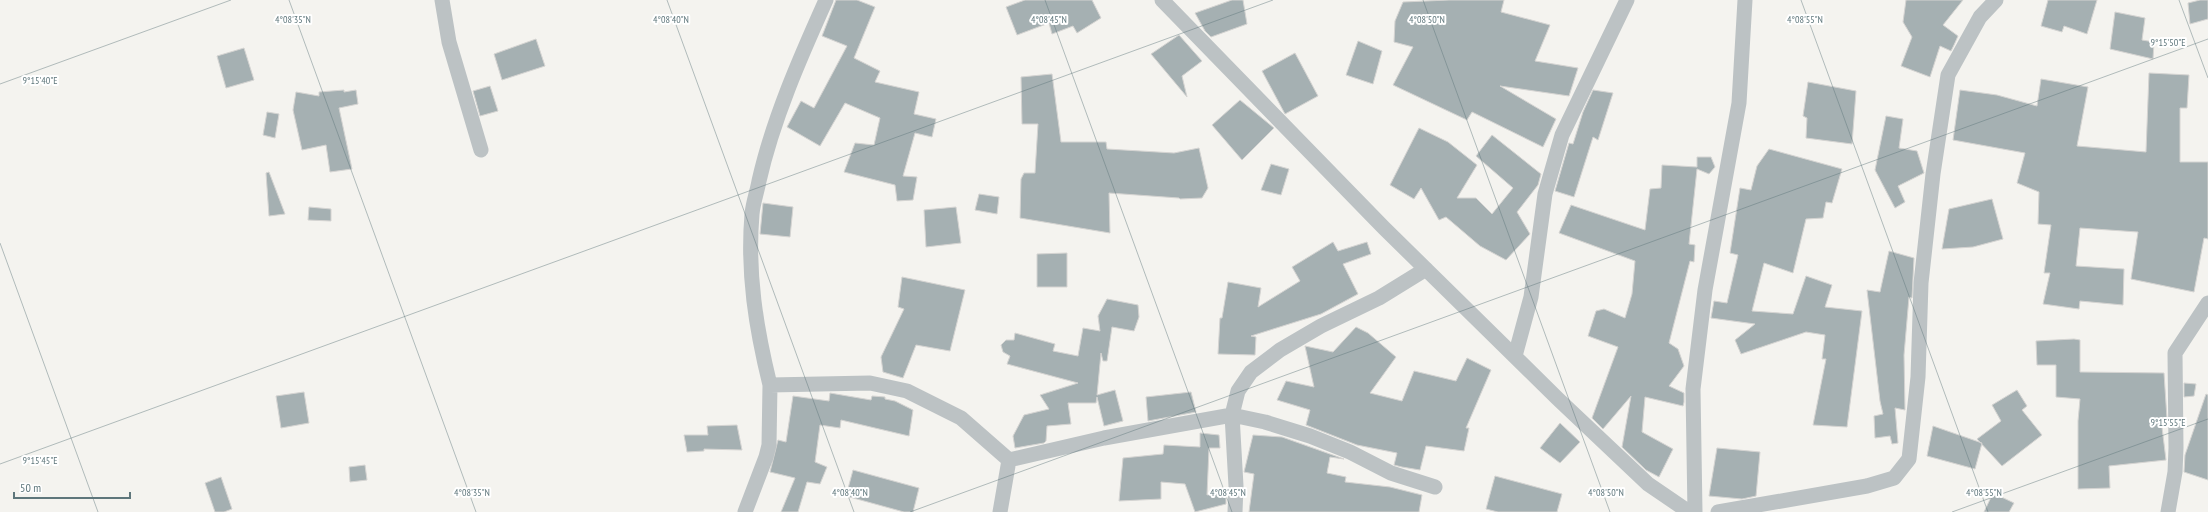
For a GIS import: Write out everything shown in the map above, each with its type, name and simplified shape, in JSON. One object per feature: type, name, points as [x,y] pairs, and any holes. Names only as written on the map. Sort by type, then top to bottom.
[{"type":"street","points":[[442,0],[449,42],[481,150]]},
{"type":"street","points":[[745,512],[766,457],[769,445],[770,385],[760,344],[751,290],[752,213],[764,158],[788,89],[826,0]]},
{"type":"street","points":[[1162,0],[1426,269],[1514,356],[1648,484],[1689,512]]},
{"type":"street","points":[[1514,356],[1531,297],[1545,194],[1562,135],[1627,0]]},
{"type":"street","points":[[1695,512],[1693,390],[1705,290],[1739,103],[1745,0]]},
{"type":"street","points":[[1718,512],[1867,486],[1894,478],[1909,459],[1918,377],[1921,282],[1933,174],[1948,75],[1980,17],[1996,0]]},
{"type":"street","points":[[1234,512],[1236,486],[1232,415],[1238,391],[1251,372],[1280,350],[1321,326],[1379,298],[1426,269]]},
{"type":"street","points":[[2168,512],[2175,472],[2175,353],[2208,303]]},
{"type":"street","points":[[770,385],[870,384],[907,391],[961,418],[1009,460]]},
{"type":"street","points":[[1009,460],[1104,438],[1232,415],[1265,422],[1310,436],[1350,452],[1391,473],[1435,487]]},
{"type":"street","points":[[1000,512],[1009,460]]},
{"type":"building","points":[[836,0],[857,0],[875,7],[854,58],[880,71],[875,82],[919,92],[914,114],[936,119],[932,137],[915,133],[903,176],[917,177],[913,200],[897,201],[895,185],[844,172],[855,143],[874,145],[880,118],[845,103],[820,146],[787,127],[801,101],[814,108],[847,46],[822,36]]},
{"type":"building","points":[[1025,0],[1092,0],[1101,18],[1077,33],[1073,26],[1052,34],[1049,23],[1017,35],[1006,7]]},
{"type":"building","points":[[1232,0],[1243,0],[1247,24],[1211,37],[1205,31],[1195,13]]},
{"type":"building","points":[[1504,0],[1501,12],[1550,25],[1535,61],[1578,68],[1569,96],[1500,86],[1556,119],[1543,147],[1472,112],[1467,120],[1393,85],[1413,47],[1394,42],[1395,21],[1403,2]]},
{"type":"building","points":[[1906,0],[1963,0],[1943,25],[1958,36],[1951,51],[1940,46],[1930,77],[1901,66],[1912,37],[1903,22]]},
{"type":"building","points":[[2048,0],[2097,0],[2087,34],[2064,26],[2062,32],[2041,26]]},
{"type":"building","points":[[2208,0],[2208,19],[2190,24],[2188,3]]},
{"type":"building","points":[[2115,12],[2145,18],[2142,40],[2154,42],[2153,59],[2110,49]]},
{"type":"building","points":[[1179,35],[1202,61],[1182,76],[1187,97],[1151,54]]},
{"type":"building","points":[[536,39],[545,66],[502,80],[494,54]]},
{"type":"building","points":[[1358,41],[1382,51],[1373,84],[1346,75]]},
{"type":"building","points":[[244,48],[254,80],[226,88],[217,56]]},
{"type":"building","points":[[1295,53],[1318,96],[1285,114],[1262,71]]},
{"type":"building","points":[[2149,73],[2189,75],[2187,108],[2180,108],[2180,162],[2208,162],[2208,239],[2204,238],[2194,292],[2131,279],[2138,232],[2080,228],[2076,266],[2124,269],[2123,305],[2080,301],[2079,309],[2043,304],[2050,273],[2044,273],[2051,225],[2038,224],[2039,192],[2017,183],[2025,153],[1953,140],[1960,90],[1997,95],[2037,106],[2041,79],[2088,87],[2077,146],[2146,152]]},
{"type":"building","points":[[1052,74],[1061,142],[1106,142],[1107,149],[1174,153],[1199,148],[1208,188],[1202,198],[1180,199],[1109,193],[1110,233],[1020,218],[1021,179],[1024,173],[1035,173],[1038,124],[1022,124],[1021,77]]},
{"type":"building","points":[[1808,82],[1856,91],[1852,144],[1806,138],[1807,118],[1803,116]]},
{"type":"building","points":[[490,86],[498,111],[480,116],[473,91]]},
{"type":"building","points":[[344,90],[344,92],[356,90],[358,104],[339,108],[352,169],[330,172],[326,145],[302,150],[293,110],[296,92],[319,96],[319,92]]},
{"type":"building","points":[[1593,90],[1613,93],[1598,140],[1593,137],[1574,197],[1555,191],[1569,143],[1573,144],[1583,112]]},
{"type":"building","points":[[1240,100],[1274,128],[1242,160],[1212,125]]},
{"type":"building","points":[[267,112],[279,114],[275,138],[263,135]]},
{"type":"building","points":[[1886,116],[1903,119],[1899,148],[1917,151],[1924,173],[1898,186],[1905,202],[1895,208],[1875,170]]},
{"type":"building","points":[[1419,128],[1448,142],[1477,165],[1457,198],[1476,198],[1492,214],[1513,188],[1476,156],[1492,135],[1541,174],[1538,185],[1517,212],[1530,234],[1506,260],[1480,246],[1446,217],[1439,220],[1421,188],[1414,199],[1390,185]]},
{"type":"building","points":[[1769,149],[1842,169],[1832,203],[1826,202],[1823,218],[1806,219],[1793,273],[1764,263],[1752,311],[1793,314],[1806,276],[1832,285],[1825,307],[1862,311],[1847,427],[1813,425],[1826,359],[1822,359],[1825,335],[1806,332],[1741,354],[1735,340],[1755,324],[1711,318],[1714,301],[1727,303],[1738,255],[1730,253],[1740,188],[1751,190],[1757,166]]},
{"type":"building","points":[[1697,157],[1711,157],[1715,167],[1709,174],[1697,169],[1689,244],[1695,245],[1694,262],[1690,261],[1669,343],[1678,349],[1684,366],[1669,386],[1684,393],[1684,402],[1683,406],[1645,397],[1642,432],[1673,449],[1659,477],[1646,470],[1622,447],[1631,396],[1603,429],[1592,418],[1618,347],[1588,336],[1596,311],[1604,309],[1625,318],[1632,294],[1635,261],[1559,233],[1571,205],[1645,230],[1650,189],[1661,188],[1662,165],[1697,167]]},
{"type":"building","points":[[1271,164],[1289,169],[1281,195],[1261,190]]},
{"type":"building","points":[[269,172],[285,214],[269,216],[266,173]]},
{"type":"building","points":[[979,194],[999,197],[997,214],[975,210]]},
{"type":"building","points":[[1992,199],[2003,239],[1973,247],[1942,249],[1949,209]]},
{"type":"building","points":[[763,203],[793,207],[790,237],[760,234]]},
{"type":"building","points":[[309,207],[331,209],[331,221],[308,220]]},
{"type":"building","points":[[956,207],[961,243],[926,247],[924,210]]},
{"type":"building","points":[[1333,242],[1338,251],[1367,242],[1371,254],[1343,264],[1358,294],[1321,314],[1251,336],[1256,337],[1255,355],[1218,354],[1220,318],[1222,318],[1228,282],[1261,288],[1258,307],[1300,281],[1292,267]]},
{"type":"building","points":[[1889,251],[1914,258],[1912,298],[1909,297],[1904,355],[1905,410],[1895,408],[1898,443],[1892,444],[1890,436],[1875,438],[1874,416],[1883,414],[1880,401],[1867,290],[1880,292]]},
{"type":"building","points":[[1067,253],[1067,287],[1037,287],[1037,254]]},
{"type":"building","points":[[902,277],[965,290],[950,351],[916,345],[903,378],[883,372],[881,357],[904,309],[898,307]]},
{"type":"building","points":[[1107,299],[1138,305],[1139,317],[1134,331],[1112,327],[1107,361],[1103,361],[1101,353],[1097,395],[1115,390],[1123,421],[1104,426],[1097,397],[1096,403],[1068,403],[1071,424],[1047,426],[1046,441],[1044,443],[1015,448],[1013,436],[1024,415],[1049,409],[1040,395],[1078,383],[1007,364],[1010,356],[1003,352],[1001,345],[1006,340],[1014,340],[1015,333],[1055,344],[1053,351],[1078,356],[1083,328],[1100,331],[1098,316]]},
{"type":"building","points":[[1356,327],[1368,333],[1396,357],[1370,393],[1402,401],[1414,371],[1456,381],[1467,358],[1491,370],[1466,428],[1469,428],[1464,451],[1426,446],[1420,470],[1394,465],[1397,453],[1357,445],[1306,425],[1310,410],[1277,400],[1286,381],[1314,387],[1305,346],[1333,352]]},
{"type":"building","points":[[2080,340],[2080,372],[2164,373],[2167,419],[2161,419],[2166,460],[2109,466],[2110,488],[2078,489],[2078,421],[2080,399],[2056,397],[2056,365],[2037,365],[2036,341]]},
{"type":"building","points":[[2184,383],[2196,384],[2194,396],[2184,397]]},
{"type":"building","points":[[2017,390],[2027,406],[2022,410],[2042,435],[2002,466],[1977,439],[2001,421],[1992,405]]},
{"type":"building","points":[[304,392],[309,423],[281,428],[276,396]]},
{"type":"building","points":[[1191,392],[1196,412],[1148,421],[1146,397]]},
{"type":"building","points":[[830,393],[871,400],[872,396],[885,397],[885,399],[895,401],[913,410],[909,436],[841,420],[840,428],[820,425],[815,462],[827,467],[820,484],[807,482],[798,512],[781,512],[795,478],[770,472],[778,440],[786,442],[793,396],[829,401]]},
{"type":"building","points":[[2206,394],[2208,395],[2208,480],[2184,472],[2185,455]]},
{"type":"building","points":[[1560,423],[1580,442],[1560,463],[1540,448]]},
{"type":"building","points":[[737,425],[742,450],[704,449],[704,451],[687,452],[684,435],[708,435],[707,426]]},
{"type":"building","points":[[1933,426],[1982,443],[1975,469],[1927,456]]},
{"type":"building","points":[[1200,433],[1219,435],[1220,448],[1209,448],[1207,495],[1226,488],[1226,504],[1195,512],[1185,484],[1161,482],[1161,499],[1119,501],[1123,458],[1163,454],[1164,445],[1200,447]]},
{"type":"building","points":[[1253,435],[1282,437],[1344,459],[1330,457],[1327,473],[1346,477],[1345,482],[1390,487],[1422,495],[1419,512],[1249,512],[1254,474],[1244,472]]},
{"type":"building","points":[[1717,448],[1760,452],[1756,496],[1742,499],[1709,496]]},
{"type":"building","points":[[365,465],[367,480],[350,482],[349,467]]},
{"type":"building","points":[[853,470],[919,488],[913,512],[904,512],[846,496]]},
{"type":"building","points":[[1495,476],[1562,494],[1557,512],[1498,512],[1486,509]]},
{"type":"building","points":[[221,477],[232,509],[224,512],[215,512],[205,483]]},
{"type":"building","points":[[1993,493],[2014,503],[2009,512],[1984,512]]}]
